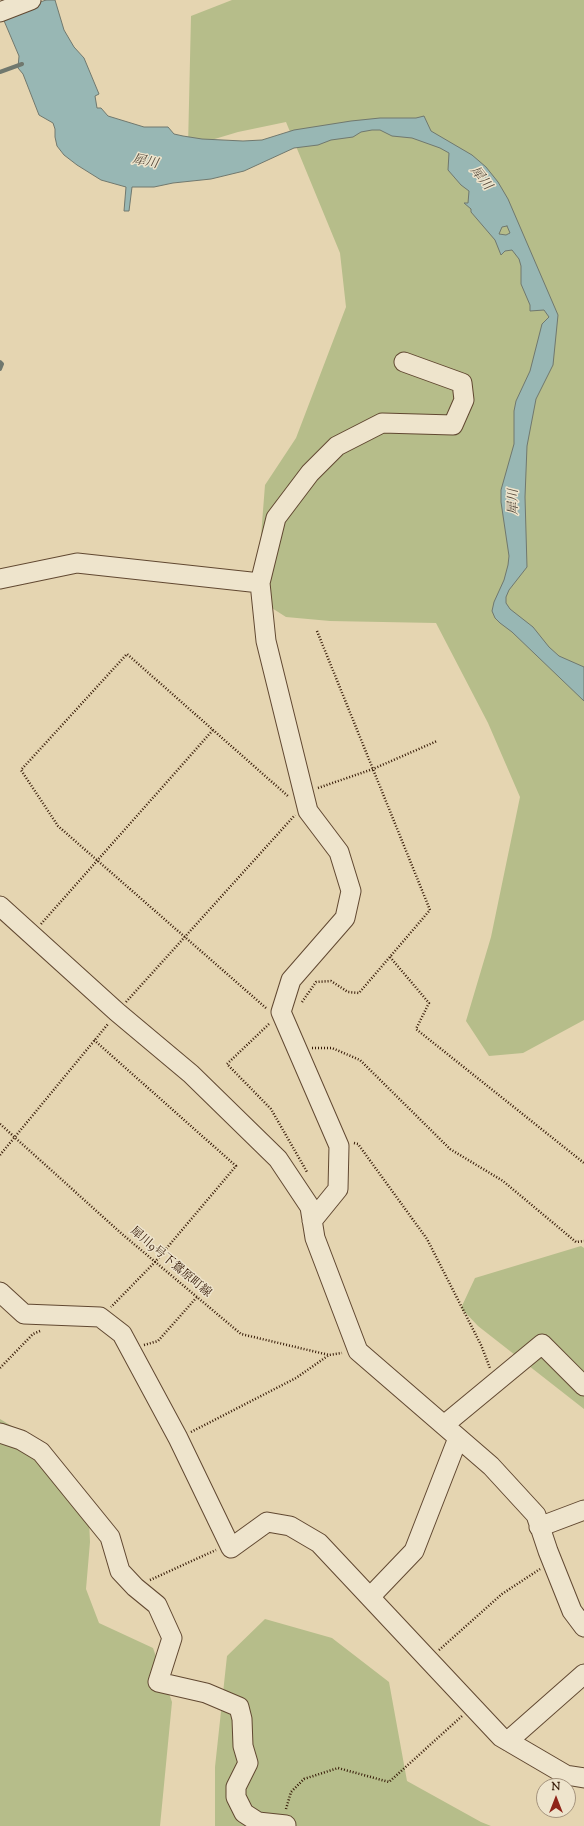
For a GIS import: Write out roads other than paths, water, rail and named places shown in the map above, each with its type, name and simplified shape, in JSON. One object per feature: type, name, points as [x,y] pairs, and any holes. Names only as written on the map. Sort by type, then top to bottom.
[{"type":"street","points":[[0,12],[31,0]]},
{"type":"street","points":[[312,1221],[338,1189],[340,1146],[281,1012],[291,980],[345,918],[351,891],[340,852],[301,801],[266,641],[260,583],[276,518],[310,473],[337,446],[382,423],[453,425],[464,400],[462,383],[404,362]]},
{"type":"street","points":[[0,579],[76,562],[260,583]]},
{"type":"street","points":[[0,906],[117,1012],[191,1074],[278,1160],[310,1207],[315,1238],[358,1351],[434,1419],[444,1425],[511,1487],[536,1515],[572,1612],[584,1627]]},
{"type":"street","points":[[0,1292],[24,1314],[100,1317],[122,1334],[178,1438],[231,1548],[267,1522],[290,1526],[319,1543],[501,1737],[566,1775],[584,1778]]},
{"type":"street","points":[[444,1425],[542,1344],[584,1386]]},
{"type":"street","points":[[0,1433],[21,1440],[41,1452],[110,1537],[120,1571],[135,1587],[157,1605],[172,1638],[158,1682],[206,1693],[239,1706],[242,1719],[243,1746],[248,1763],[236,1787],[236,1798],[244,1813],[258,1822],[286,1825]]},
{"type":"street","points":[[370,1597],[414,1551],[458,1438]]},
{"type":"street","points":[[540,1527],[584,1510]]},
{"type":"street","points":[[508,1741],[584,1674]]},
{"type":"water","name":"犀川","points":[[46,0],[55,0],[64,30],[74,47],[84,58],[99,94],[95,96],[97,108],[101,108],[108,116],[144,127],[168,127],[174,134],[183,136],[202,139],[243,141],[262,140],[294,130],[351,121],[380,118],[416,118],[424,116],[431,131],[472,155],[486,167],[498,182],[508,199],[558,315],[553,365],[536,399],[527,446],[525,497],[527,567],[509,590],[506,597],[506,603],[510,609],[533,627],[549,647],[559,656],[584,667],[584,701],[512,632],[500,623],[495,618],[492,611],[494,602],[504,580],[509,556],[501,502],[501,490],[514,444],[514,411],[516,401],[530,371],[542,324],[549,317],[544,310],[530,311],[530,305],[521,284],[521,266],[519,259],[512,250],[505,251],[501,255],[495,240],[471,212],[471,209],[464,203],[468,203],[469,191],[461,185],[448,170],[449,153],[440,148],[412,138],[392,136],[380,130],[372,130],[361,132],[353,137],[331,140],[318,145],[294,148],[244,171],[211,179],[173,183],[154,187],[132,187],[129,211],[124,211],[126,187],[101,180],[64,155],[57,146],[53,123],[39,115],[23,74],[18,68],[19,56],[2,16]],"holes":[[[507,226],[510,233],[506,235],[499,234],[502,227]]]},
{"type":"waterway","points":[[0,72],[22,64]]},
{"type":"waterway","points":[[0,362],[2,364],[0,369]]}]
